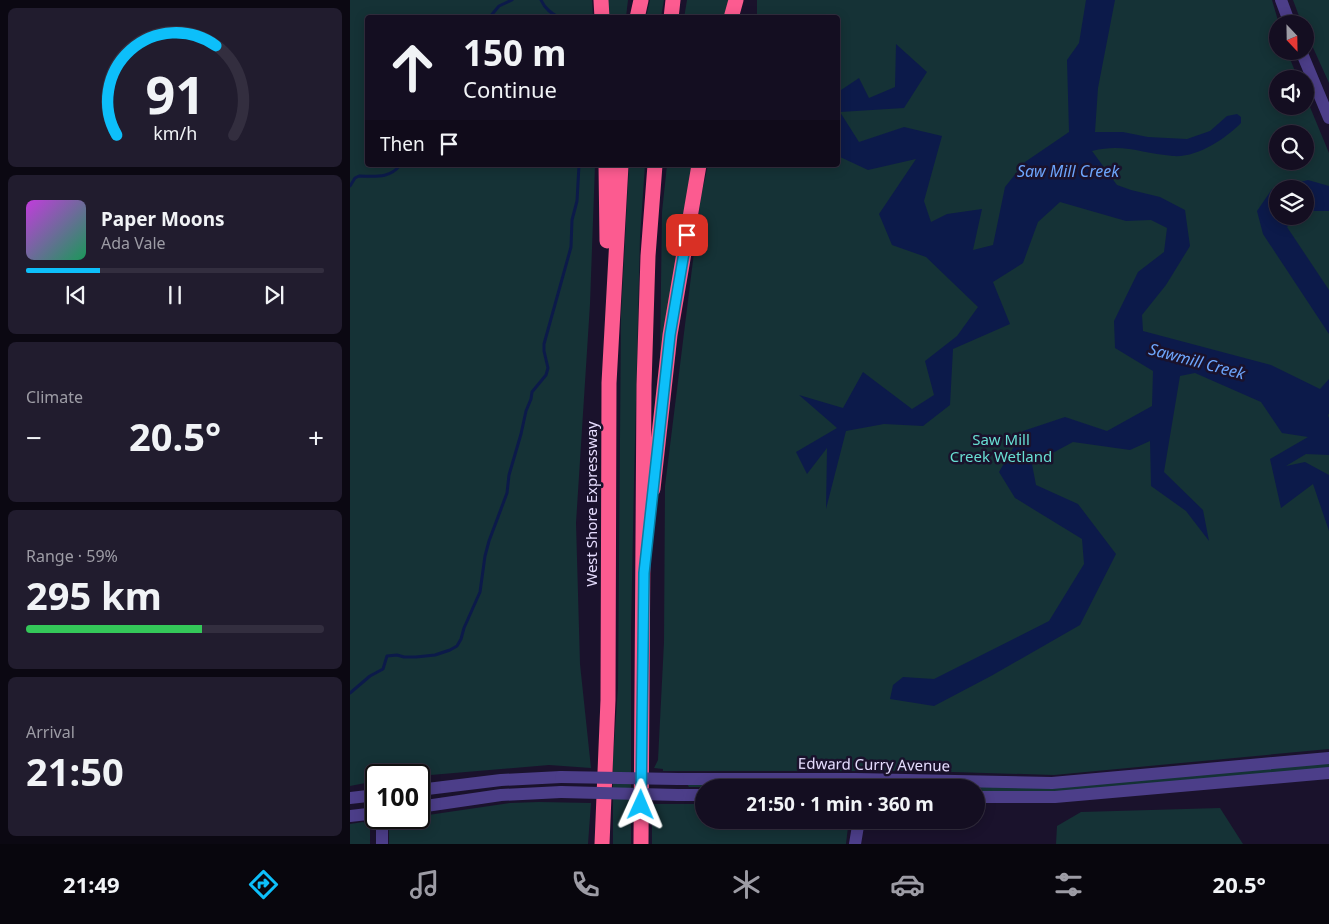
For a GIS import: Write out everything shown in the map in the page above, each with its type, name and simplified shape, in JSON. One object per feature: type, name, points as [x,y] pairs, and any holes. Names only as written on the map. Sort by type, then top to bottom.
[{"type":"highway","points":[[601,0],[602,15]]},
{"type":"highway","points":[[638,15],[640,0]]},
{"type":"highway","points":[[671,15],[674,0]]},
{"type":"highway","points":[[732,15],[736,0]]},
{"type":"highway","points":[[606,167],[609,383]]},
{"type":"highway","name":"West Shore Expressway","points":[[602,844],[608,700],[609,383],[621,167]]},
{"type":"highway","points":[[640,844],[644,573],[644,385],[647,266],[655,167]]},
{"type":"highway","points":[[644,573],[670,335],[699,167]]},
{"type":"street","points":[[1281,0],[1287,15]]},
{"type":"street","points":[[1305,60],[1329,118]]},
{"type":"street","name":"Edward Curry Avenue","points":[[985,783],[1052,783],[1329,758]]},
{"type":"street","points":[[985,797],[1055,797],[1329,774]]},
{"type":"street","name":"Edward Curry Avenue","points":[[430,789],[501,780],[561,777],[695,779]]},
{"type":"street","points":[[430,805],[501,795],[561,792],[695,795]]},
{"type":"street","points":[[350,798],[365,796]]},
{"type":"street","points":[[350,816],[365,814]]},
{"type":"street","points":[[382,829],[382,844]]},
{"type":"street","points":[[855,844],[858,829]]},
{"type":"green space","points":[[350,0],[592,0],[593,15],[365,15],[365,167],[595,167],[590,304],[576,523],[580,664],[591,768],[549,765],[430,775],[430,764],[365,764],[365,783],[350,786]]},
{"type":"green space","points":[[605,0],[628,0],[626,15],[606,15]]},
{"type":"green space","points":[[650,0],[664,0],[661,15],[646,15]]},
{"type":"green space","points":[[687,0],[731,0],[727,15],[684,15]]},
{"type":"green space","name":"Saw Mill Creek Wetland","points":[[757,0],[1272,0],[1276,15],[1269,15],[1269,60],[1291,60],[1294,70],[1269,70],[1269,115],[1313,115],[1329,153],[1329,749],[1054,775],[919,771],[663,771],[663,769],[654,768],[658,760],[664,642],[665,486],[701,196],[708,167],[840,167],[840,15],[757,15]]},
{"type":"green space","points":[[1293,0],[1329,0],[1329,83],[1314,50],[1314,15],[1299,15]]},
{"type":"green space","points":[[629,167],[645,167],[640,237],[634,482],[631,630],[631,844],[613,844],[613,758],[618,688],[621,314]]},
{"type":"green space","points":[[667,167],[696,167],[664,356],[660,354],[662,212]]},
{"type":"green space","points":[[1329,763],[1329,769],[1068,792],[985,792],[985,783]]},
{"type":"green space","points":[[687,784],[695,784],[695,787],[689,787]]},
{"type":"green space","points":[[510,803],[591,803],[588,844],[389,844],[389,829],[430,829],[430,815]]},
{"type":"green space","points":[[652,804],[695,804],[695,829],[848,829],[846,844],[652,844]]},
{"type":"green space","points":[[1220,808],[1243,844],[1056,844],[1057,826],[1081,812]]},
{"type":"green space","points":[[365,823],[365,829],[370,829],[370,844],[350,844],[350,824]]},
{"type":"water","name":"Saw Mill Creek","points":[[1086,0],[1115,0],[1098,88],[1095,132],[1123,132],[1148,137],[1187,139],[1210,131],[1227,116],[1237,114],[1241,117],[1241,123],[1227,135],[1201,151],[1192,154],[1173,156],[1114,148],[1092,151],[1117,185],[1160,197],[1185,210],[1190,246],[1166,285],[1142,315],[1143,331],[1271,365],[1320,389],[1329,379],[1329,455],[1306,454],[1286,466],[1305,462],[1329,475],[1329,531],[1313,484],[1281,508],[1270,459],[1308,437],[1282,433],[1261,402],[1195,373],[1180,376],[1164,472],[1203,510],[1209,541],[1186,511],[1151,486],[1150,441],[1130,450],[1073,442],[1032,464],[1036,485],[1078,504],[1116,554],[1080,625],[934,706],[890,699],[893,685],[903,677],[934,679],[1049,621],[1084,564],[1082,539],[1015,498],[999,472],[1023,431],[1065,417],[1107,431],[1152,406],[1153,371],[1115,348],[1114,321],[1138,272],[1164,252],[1167,228],[1151,220],[1126,221],[1060,202],[1038,222],[1023,263],[993,282],[1010,324],[953,349],[950,405],[923,426],[884,424],[846,431],[826,509],[827,448],[807,474],[796,452],[837,428],[799,395],[843,408],[863,372],[912,409],[934,395],[925,361],[957,336],[978,307],[926,257],[892,245],[879,214],[916,159],[868,170],[840,157],[840,112],[859,142],[904,127],[942,136],[924,201],[931,222],[947,214],[982,209],[973,250],[993,245],[1005,187],[1025,162],[1069,132],[1067,60],[1079,43]]},
{"type":"water","name":"Saw Mill Creek","points":[[896,44],[927,72],[904,108],[840,112],[840,91],[859,78],[869,98],[895,87]]},
{"type":"water","points":[[1314,182],[1329,186],[1329,211],[1314,211]]},
{"type":"water","points":[[1269,193],[1269,225],[1289,225],[1287,227],[1329,290],[1329,334],[1263,234],[1257,211]]},
{"type":"waterway","points":[[492,15],[499,6],[512,0]]},
{"type":"waterway","points":[[541,0],[544,6],[556,15]]},
{"type":"waterway","points":[[350,186],[355,178],[359,176],[387,175],[398,167]]},
{"type":"waterway","points":[[350,693],[370,676],[383,669],[387,656],[416,657],[435,655],[457,646],[461,639],[480,592],[485,556],[507,493],[509,475],[532,392],[546,375],[548,368],[544,344],[571,247],[572,220],[577,201],[579,167]]},
{"type":"route","points":[[641,805],[644,573],[670,335],[687,235]]},
{"type":"water label","name":"Sawmill Creek","points":[[1197,361]]}]
